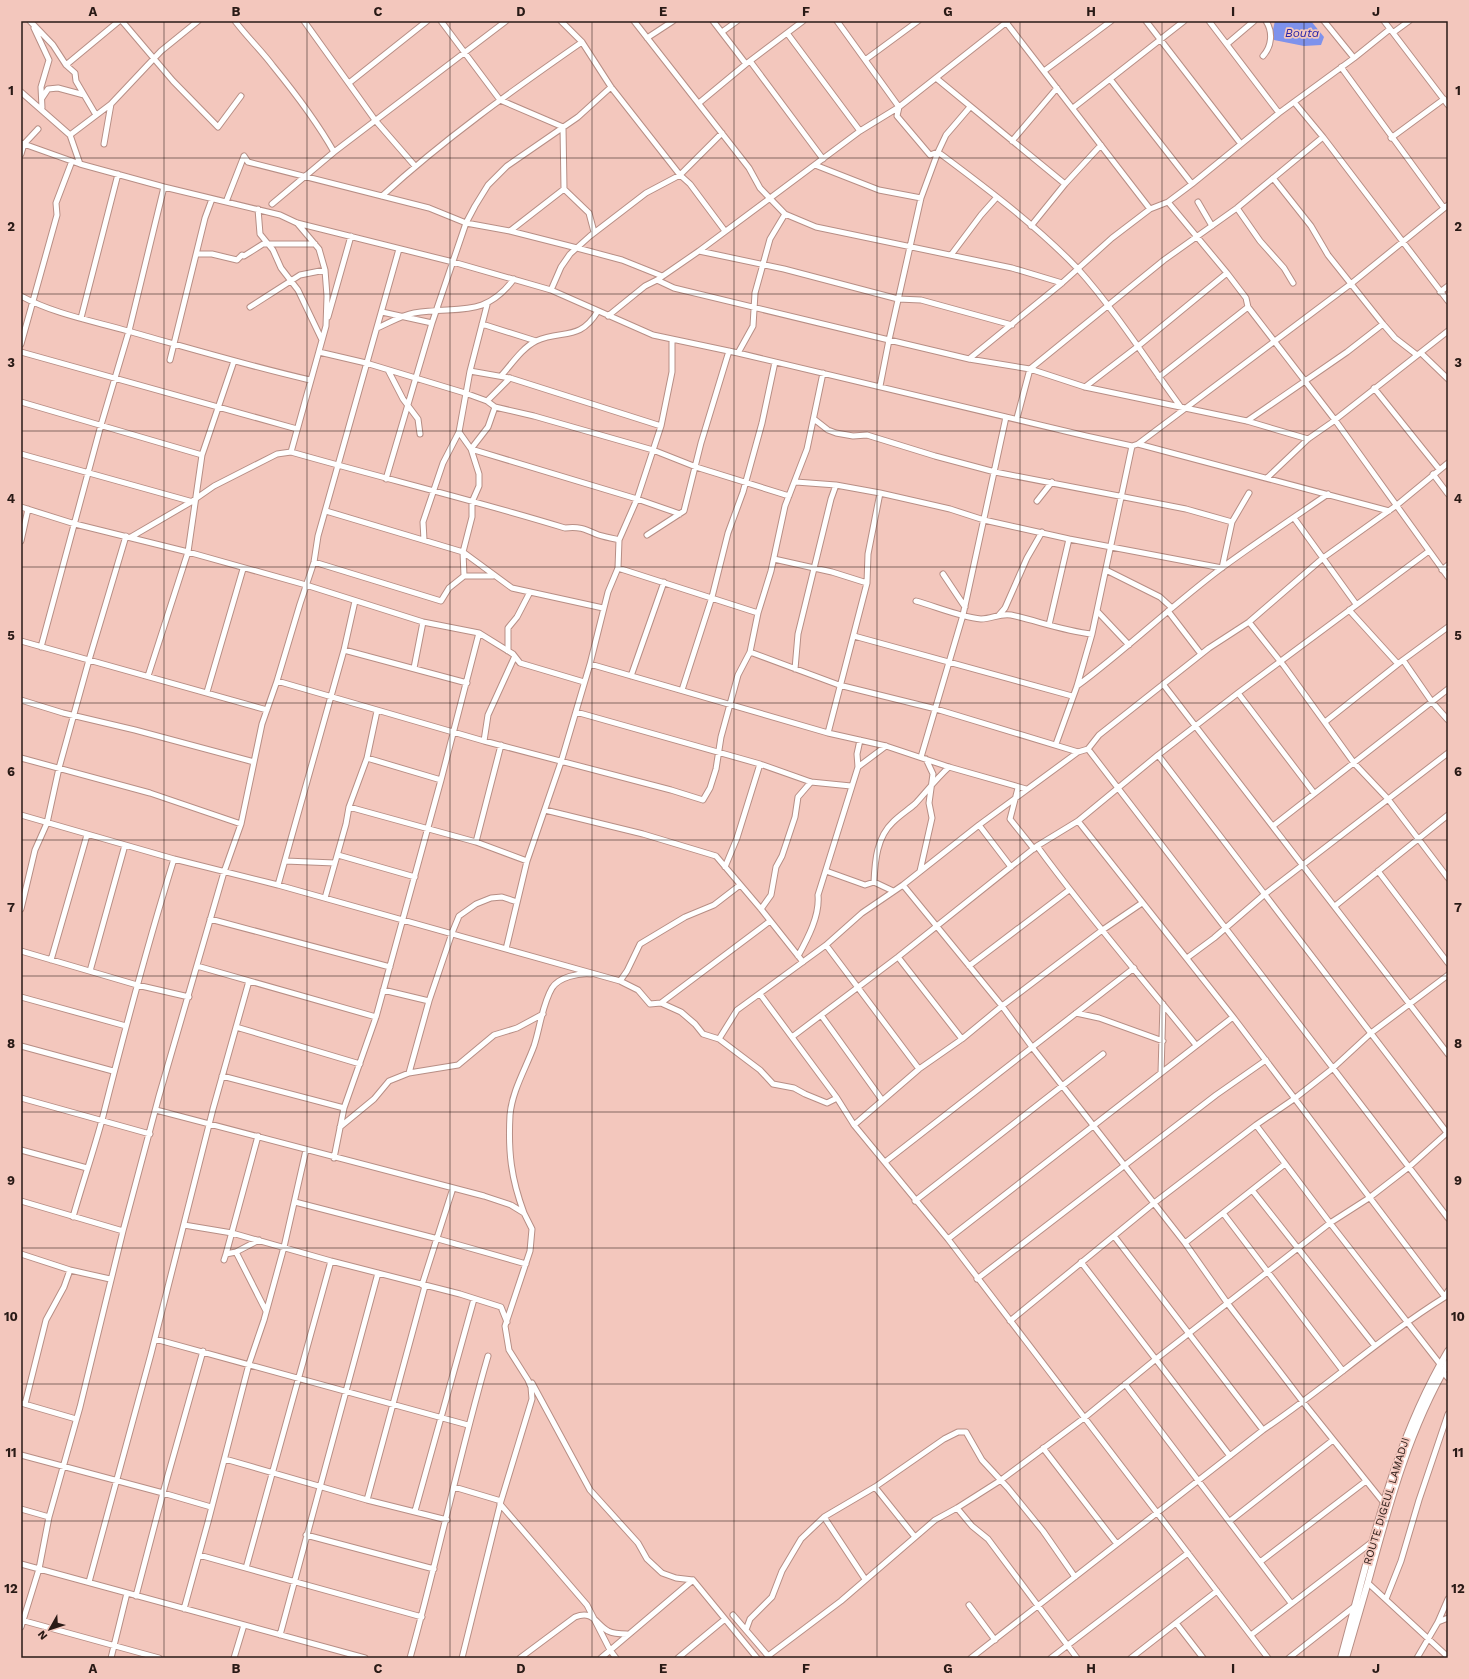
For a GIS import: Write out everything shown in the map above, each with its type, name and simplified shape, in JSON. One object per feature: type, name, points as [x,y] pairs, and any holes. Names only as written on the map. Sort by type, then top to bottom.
[{"type":"main road","name":"ROUTE DIGEUL LAMADJI","points":[[1341,1658],[1384,1503],[1404,1442],[1440,1364],[1448,1351]]},
{"type":"main road","points":[[1346,1658],[1384,1521],[1408,1445],[1448,1363]]},
{"type":"street","points":[[30,21],[53,46],[66,65],[75,73],[74,77],[96,116]]},
{"type":"street","points":[[30,21],[49,60],[41,87],[42,108]]},
{"type":"street","points":[[66,65],[121,21],[154,60],[218,127],[241,96]]},
{"type":"street","points":[[70,134],[111,104],[175,38],[198,21]]},
{"type":"street","points":[[235,21],[246,36],[272,64],[301,102],[334,152]]},
{"type":"street","points":[[304,21],[375,120],[415,166]]},
{"type":"street","points":[[348,83],[427,21]]},
{"type":"street","points":[[440,21],[500,100],[563,127]]},
{"type":"street","points":[[272,204],[334,152],[506,21]]},
{"type":"street","points":[[561,21],[582,42],[611,87],[680,175],[690,184],[725,231]]},
{"type":"street","points":[[634,21],[749,168],[760,188],[785,214],[816,227],[1012,268],[1062,283]]},
{"type":"street","points":[[647,38],[673,21]]},
{"type":"street","points":[[713,21],[748,62],[823,159]]},
{"type":"street","points":[[722,32],[737,21]]},
{"type":"street","points":[[699,103],[748,62],[803,21]]},
{"type":"street","points":[[836,21],[899,107],[897,116],[930,155],[938,152]]},
{"type":"street","points":[[865,60],[918,21]]},
{"type":"street","points":[[1044,71],[1111,21]]},
{"type":"street","points":[[1146,21],[1241,144]]},
{"type":"street","points":[[1073,108],[1184,21]]},
{"type":"street","points":[[1209,21],[1279,113]]},
{"type":"street","points":[[1227,44],[1254,21]]},
{"type":"street","points":[[1263,56],[1269,47],[1270,37],[1266,21]]},
{"type":"street","points":[[1324,21],[1354,58]]},
{"type":"street","points":[[1384,21],[1448,104]]},
{"type":"street","points":[[968,359],[1012,325],[1040,299],[1062,283],[1112,238],[1150,209],[1168,202],[1279,113],[1341,67],[1392,31],[1409,21]]},
{"type":"street","points":[[608,316],[645,286],[657,280],[699,251],[860,131],[899,107],[1006,22],[1150,209]]},
{"type":"street","points":[[787,33],[860,131]]},
{"type":"street","points":[[382,196],[415,166],[500,100],[582,42]]},
{"type":"street","points":[[22,144],[80,164],[212,199],[280,214],[297,223],[453,262],[551,290],[636,329],[672,340],[738,353],[1132,446],[1138,444],[1183,407],[1274,342],[1352,283],[1446,207],[1391,138],[1341,67]]},
{"type":"street","points":[[936,78],[1065,184]]},
{"type":"street","points":[[1110,79],[1192,184]]},
{"type":"street","points":[[386,479],[432,323],[466,223],[488,185],[507,166],[578,117],[611,87]]},
{"type":"street","points":[[42,98],[48,89],[58,88],[84,95]]},
{"type":"street","points":[[1012,142],[1057,88]]},
{"type":"street","points":[[21,92],[42,108],[70,134],[80,164]]},
{"type":"street","points":[[1391,138],[1444,99]]},
{"type":"street","points":[[1294,102],[1323,137],[1448,301]]},
{"type":"street","points":[[104,144],[111,104]]},
{"type":"street","points":[[880,386],[921,198],[946,135],[970,107]]},
{"type":"street","points":[[563,127],[564,189],[589,213],[594,232]]},
{"type":"street","points":[[21,154],[22,144],[38,129]]},
{"type":"street","points":[[551,290],[561,267],[577,248],[594,232],[646,193],[680,175],[722,133]]},
{"type":"street","points":[[1017,418],[1030,369],[1196,236],[1237,208],[1323,137]]},
{"type":"street","points":[[1031,226],[1065,184],[1101,145]]},
{"type":"street","points":[[938,152],[997,197],[1078,269],[1183,407]]},
{"type":"street","points":[[226,202],[244,156],[248,162],[429,208],[466,223],[510,231],[622,260],[662,276]]},
{"type":"street","points":[[21,344],[58,215],[56,203],[72,161]]},
{"type":"street","points":[[815,165],[879,190],[921,198]]},
{"type":"street","points":[[81,318],[118,174]]},
{"type":"street","points":[[1273,178],[1311,226],[1328,255],[1395,338],[1419,354],[1448,379]]},
{"type":"street","points":[[41,647],[75,524],[100,425],[116,379],[129,331],[164,187]]},
{"type":"street","points":[[510,231],[564,189]]},
{"type":"street","points":[[951,255],[981,215],[997,197]]},
{"type":"street","points":[[170,360],[205,218],[212,199]]},
{"type":"street","points":[[1168,202],[1246,298],[1248,307],[1335,420],[1448,577]]},
{"type":"street","points":[[1198,202],[1212,226]]},
{"type":"street","points":[[1237,208],[1260,241],[1284,268],[1293,282]]},
{"type":"street","points":[[258,209],[260,234],[268,244],[280,268],[298,290],[322,340]]},
{"type":"street","points":[[738,353],[753,326],[753,307],[762,266],[770,239],[785,214]]},
{"type":"street","points":[[297,223],[318,249],[325,270],[327,296],[326,326]]},
{"type":"street","points":[[291,452],[351,236]]},
{"type":"street","points":[[197,254],[212,254],[237,260],[242,255],[244,256],[263,244],[315,244]]},
{"type":"street","points":[[21,1627],[39,1569],[49,1517],[76,1419],[122,1231],[210,919],[224,872],[241,824],[262,724],[314,562],[318,536],[399,249]]},
{"type":"street","points":[[699,251],[762,266],[784,269],[898,299],[921,300],[1012,325]]},
{"type":"street","points":[[250,307],[300,275],[325,270]]},
{"type":"street","points":[[1085,387],[1137,347],[1227,273]]},
{"type":"street","points":[[377,328],[412,313],[437,310],[459,311],[487,305],[499,296],[514,279]]},
{"type":"street","points":[[657,280],[674,288],[968,359],[1030,369],[1085,387],[1247,421],[1308,439]]},
{"type":"street","points":[[1440,292],[1448,286]]},
{"type":"street","points":[[21,296],[33,303],[81,318],[234,361],[310,380]]},
{"type":"street","points":[[424,540],[423,522],[443,463],[459,432],[470,370],[487,305]]},
{"type":"street","points":[[1159,377],[1248,307]]},
{"type":"street","points":[[501,376],[526,348],[536,341],[572,334],[592,321],[598,311]]},
{"type":"street","points":[[382,312],[432,323]]},
{"type":"street","points":[[482,324],[536,341]]},
{"type":"street","points":[[1247,421],[1347,352],[1383,324]]},
{"type":"street","points":[[1267,478],[1308,439],[1335,420],[1448,331]]},
{"type":"street","points":[[506,949],[527,861],[561,762],[590,664],[603,608],[618,568],[619,540],[637,499],[661,426],[672,372],[672,340]]},
{"type":"street","points":[[647,535],[684,511],[701,443],[729,351]]},
{"type":"street","points":[[21,352],[297,429]]},
{"type":"street","points":[[318,352],[366,363],[465,393],[487,401],[495,407],[534,416],[653,450],[696,466],[789,496]]},
{"type":"street","points":[[148,676],[188,552],[202,455],[234,361]]},
{"type":"street","points":[[682,690],[712,597],[728,533],[743,492],[762,423],[775,362]]},
{"type":"street","points":[[388,370],[407,405],[418,419],[420,434]]},
{"type":"street","points":[[470,370],[510,378],[661,426]]},
{"type":"street","points":[[277,681],[501,746],[671,790],[703,800],[710,788],[721,737],[738,675],[750,652],[758,613],[774,559],[789,496],[796,482],[807,449],[823,373]]},
{"type":"street","points":[[487,401],[510,378]]},
{"type":"street","points":[[1374,388],[1439,469]]},
{"type":"street","points":[[21,402],[202,455]]},
{"type":"street","points":[[471,449],[488,427],[495,407]]},
{"type":"street","points":[[920,871],[932,818],[930,803],[933,774],[923,758],[963,614],[1006,417]]},
{"type":"street","points":[[814,419],[828,430],[836,433],[853,436],[867,435],[935,456],[995,472],[1186,509],[1232,522]]},
{"type":"street","points":[[459,432],[471,449],[479,474],[479,486],[472,502],[472,517],[463,552],[464,576]]},
{"type":"street","points":[[1138,444],[1389,510]]},
{"type":"street","points":[[1056,744],[1072,696],[1077,686],[1092,634],[1132,446]]},
{"type":"street","points":[[471,449],[637,499],[680,514]]},
{"type":"street","points":[[21,910],[35,850],[47,823],[59,768],[75,716],[89,660],[128,536],[195,500],[214,486],[272,456],[291,452],[386,479],[434,490],[565,528],[574,526],[584,528],[598,535],[619,540]]},
{"type":"street","points":[[21,454],[88,474],[195,500]]},
{"type":"street","points":[[719,1039],[737,1010],[826,945],[862,914],[893,890],[903,885],[1026,789],[1078,752],[1088,749],[1099,735],[1163,684],[1201,654],[1249,622],[1323,558],[1397,505],[1448,463]]},
{"type":"street","points":[[1433,474],[1448,494]]},
{"type":"street","points":[[796,482],[836,485],[880,492],[950,509],[984,520],[1069,539],[1222,568]]},
{"type":"street","points":[[1037,501],[1052,482]]},
{"type":"street","points":[[795,669],[798,634],[836,485]]},
{"type":"street","points":[[828,733],[839,685],[854,636],[867,583],[868,554],[880,492]]},
{"type":"street","points":[[1222,568],[1232,522],[1249,493]]},
{"type":"street","points":[[1077,686],[1222,568],[1328,494]]},
{"type":"street","points":[[21,507],[75,524],[188,552],[423,622],[479,633],[508,651],[520,663],[584,682]]},
{"type":"street","points":[[21,541],[28,509]]},
{"type":"street","points":[[326,512],[463,552],[512,588],[603,608]]},
{"type":"street","points":[[1294,518],[1356,604]]},
{"type":"street","points":[[999,615],[1005,608],[1027,558],[1042,532]]},
{"type":"street","points":[[1049,625],[1069,539]]},
{"type":"street","points":[[792,1037],[857,989],[1036,848],[1078,821],[1158,755],[1238,693],[1429,551]]},
{"type":"street","points":[[774,559],[814,568],[867,583]]},
{"type":"street","points":[[314,562],[442,601],[449,588],[464,576],[494,576]]},
{"type":"street","points":[[1442,570],[1448,565]]},
{"type":"street","points":[[618,568],[758,613]]},
{"type":"street","points":[[207,692],[242,569]]},
{"type":"street","points":[[1106,570],[1160,597],[1201,654]]},
{"type":"street","points":[[943,574],[964,607]]},
{"type":"street","points":[[631,676],[664,582]]},
{"type":"street","points":[[508,651],[508,628],[517,617],[530,592]]},
{"type":"street","points":[[278,885],[344,650],[355,601]]},
{"type":"street","points":[[916,601],[963,614],[991,619],[999,615],[1010,614],[1049,625],[1092,634]]},
{"type":"street","points":[[1349,610],[1398,664]]},
{"type":"street","points":[[1097,612],[1129,645]]},
{"type":"street","points":[[414,668],[423,622]]},
{"type":"street","points":[[1249,622],[1280,661],[1354,763],[1388,799],[1448,877]]},
{"type":"street","points":[[1325,722],[1403,660],[1448,627]]},
{"type":"street","points":[[334,1158],[344,1108],[376,1016],[390,967],[467,683],[479,633]]},
{"type":"street","points":[[854,636],[1072,696]]},
{"type":"street","points":[[21,641],[267,710]]},
{"type":"street","points":[[344,650],[467,683]]},
{"type":"street","points":[[750,652],[839,685],[936,709],[1056,744],[1078,752]]},
{"type":"street","points":[[484,741],[488,715],[514,658]]},
{"type":"street","points":[[1403,660],[1432,702],[1448,720]]},
{"type":"street","points":[[590,664],[828,733],[886,746],[949,767],[1018,788],[1026,789]]},
{"type":"street","points":[[1163,684],[1411,1003],[1448,1054]]},
{"type":"street","points":[[1273,826],[1448,690]]},
{"type":"street","points":[[1238,693],[1314,793]]},
{"type":"street","points":[[21,700],[75,716],[135,730],[254,762]]},
{"type":"street","points":[[325,898],[338,855],[349,807],[367,758],[377,711]]},
{"type":"street","points":[[576,712],[760,764],[811,782],[851,786]]},
{"type":"street","points":[[798,956],[811,932],[819,903],[818,895],[858,767],[857,754],[860,740]]},
{"type":"street","points":[[476,842],[501,746]]},
{"type":"street","points":[[858,767],[886,746]]},
{"type":"street","points":[[1088,749],[1332,1069],[1448,1218]]},
{"type":"street","points":[[1187,958],[1266,894],[1448,753]]},
{"type":"street","points":[[733,1615],[769,1657],[841,1601],[935,1520],[1001,1480],[1084,1418],[1156,1359],[1330,1223],[1369,1198],[1409,1167],[1448,1132],[1158,755]]},
{"type":"street","points":[[21,758],[150,793],[241,824]]},
{"type":"street","points":[[367,758],[441,780]]},
{"type":"street","points":[[725,867],[738,838],[760,764]]},
{"type":"street","points":[[874,882],[875,863],[880,839],[892,823],[914,804],[932,783],[949,767]]},
{"type":"street","points":[[761,910],[771,895],[776,867],[782,856],[795,817],[798,797],[811,782]]},
{"type":"street","points":[[1018,788],[1010,819],[1036,848],[1101,931],[1134,968],[1196,1045]]},
{"type":"street","points":[[349,807],[476,842],[527,861]]},
{"type":"street","points":[[545,810],[672,842],[716,856],[803,962]]},
{"type":"street","points":[[21,815],[87,835],[278,885],[620,981],[638,990],[650,1004],[660,1003],[681,1012],[695,1024],[703,1034],[719,1039],[760,1070],[773,1084],[794,1088],[805,1094],[827,1102],[837,1098]]},
{"type":"street","points":[[1335,906],[1448,815]]},
{"type":"street","points":[[1078,821],[1266,1060],[1445,1297]]},
{"type":"street","points":[[979,825],[1011,867]]},
{"type":"street","points":[[51,960],[87,835]]},
{"type":"street","points":[[90,971],[125,845]]},
{"type":"street","points":[[338,855],[414,877]]},
{"type":"street","points":[[74,1217],[102,1120],[113,1071],[137,985],[174,859]]},
{"type":"street","points":[[285,860],[335,863]]},
{"type":"street","points":[[826,871],[866,885],[874,882],[893,890]]},
{"type":"street","points":[[1378,871],[1448,963]]},
{"type":"street","points":[[620,981],[627,972],[640,944],[685,917],[714,905],[740,884]]},
{"type":"street","points":[[903,885],[1002,1006],[1062,1087],[1185,1243],[1228,1304],[1303,1402],[1384,1503]]},
{"type":"street","points":[[969,966],[1069,890]]},
{"type":"street","points":[[409,1073],[429,1001],[452,933],[460,916],[476,904],[491,898],[502,897],[518,902]]},
{"type":"street","points":[[854,1125],[920,1069],[962,1039],[1002,1006],[1101,931],[1142,903]]},
{"type":"street","points":[[210,919],[390,967]]},
{"type":"street","points":[[660,1003],[770,921]]},
{"type":"street","points":[[826,945],[857,989],[920,1069]]},
{"type":"street","points":[[21,951],[137,985],[188,997]]},
{"type":"street","points":[[898,957],[962,1039]]},
{"type":"street","points":[[197,966],[376,1016]]},
{"type":"street","points":[[885,1162],[1134,968]]},
{"type":"street","points":[[462,1658],[500,1503],[532,1399],[531,1387],[528,1380],[509,1350],[505,1326],[530,1251],[532,1229],[516,1191],[510,1168],[510,1115],[512,1102],[534,1045],[542,1014],[552,988],[563,979],[586,974],[600,975]]},
{"type":"street","points":[[1010,1320],[1154,1203],[1256,1125],[1294,1099],[1332,1069],[1372,1033],[1448,975]]},
{"type":"street","points":[[89,1582],[155,1339],[222,1076],[249,981]]},
{"type":"street","points":[[383,990],[429,1001]]},
{"type":"street","points":[[760,994],[837,1098],[854,1125],[915,1201],[948,1239],[977,1279],[1010,1320],[1268,1658]]},
{"type":"street","points":[[21,996],[126,1026]]},
{"type":"street","points":[[1160,1073],[1163,1041],[1163,1004]]},
{"type":"street","points":[[1076,1013],[1099,1018],[1163,1041]]},
{"type":"street","points":[[340,1127],[374,1099],[388,1081],[409,1073],[458,1065],[494,1035],[518,1028],[542,1014]]},
{"type":"street","points":[[821,1015],[882,1100]]},
{"type":"street","points":[[948,1239],[1094,1126],[1232,1016]]},
{"type":"street","points":[[236,1027],[360,1064]]},
{"type":"street","points":[[21,1046],[113,1071]]},
{"type":"street","points":[[915,1201],[1104,1054]]},
{"type":"street","points":[[977,1279],[1216,1095],[1266,1060]]},
{"type":"street","points":[[222,1076],[344,1108]]},
{"type":"street","points":[[21,1098],[150,1134]]},
{"type":"street","points":[[156,1110],[210,1123],[334,1158],[453,1188],[511,1205],[524,1213]]},
{"type":"street","points":[[1256,1125],[1440,1364]]},
{"type":"street","points":[[224,1260],[258,1136]]},
{"type":"street","points":[[21,1150],[87,1168]]},
{"type":"street","points":[[184,1609],[249,1364],[284,1248],[306,1150]]},
{"type":"street","points":[[1185,1243],[1285,1164]]},
{"type":"street","points":[[367,1500],[424,1285],[453,1188]]},
{"type":"street","points":[[1252,1190],[1374,1346]]},
{"type":"street","points":[[21,1201],[122,1231]]},
{"type":"street","points":[[295,1202],[438,1239],[526,1264]]},
{"type":"street","points":[[1223,1213],[1342,1371]]},
{"type":"street","points":[[184,1225],[232,1233],[501,1307],[507,1322]]},
{"type":"street","points":[[1114,1236],[1188,1335],[1263,1430]]},
{"type":"street","points":[[226,1254],[236,1252],[259,1240]]},
{"type":"street","points":[[236,1252],[266,1311]]},
{"type":"street","points":[[21,1254],[70,1270],[110,1280]]},
{"type":"street","points":[[246,1568],[332,1261]]},
{"type":"street","points":[[1081,1262],[1230,1456]]},
{"type":"street","points":[[70,1270],[64,1287],[46,1320],[23,1403],[76,1419]]},
{"type":"street","points":[[280,1635],[319,1486],[378,1273]]},
{"type":"street","points":[[971,1658],[1263,1430],[1303,1402],[1406,1321],[1445,1297],[1448,1291]]},
{"type":"street","points":[[415,1511],[474,1299]]},
{"type":"street","points":[[155,1339],[441,1416],[468,1425]]},
{"type":"street","points":[[136,1596],[163,1492],[203,1351]]},
{"type":"street","points":[[410,1658],[447,1520],[468,1425],[488,1356]]},
{"type":"street","points":[[1443,1372],[1448,1378]]},
{"type":"street","points":[[528,1380],[533,1384],[590,1490],[638,1543],[647,1559],[662,1573],[676,1578],[693,1580],[757,1658]]},
{"type":"street","points":[[1125,1384],[1292,1603]]},
{"type":"street","points":[[1386,1599],[1401,1561],[1419,1500],[1448,1414]]},
{"type":"street","points":[[746,1630],[750,1620],[772,1597],[782,1571],[801,1539],[824,1517],[875,1487],[944,1439],[958,1432],[966,1432],[982,1460],[1001,1480],[1043,1531],[1075,1577]]},
{"type":"street","points":[[1230,1521],[1333,1440]]},
{"type":"street","points":[[1043,1448],[1116,1544]]},
{"type":"street","points":[[21,1455],[163,1492],[211,1507]]},
{"type":"street","points":[[225,1459],[367,1500],[447,1520]]},
{"type":"street","points":[[1260,1562],[1366,1481]]},
{"type":"street","points":[[454,1487],[500,1503],[587,1605],[610,1650],[616,1658]]},
{"type":"street","points":[[875,1487],[915,1537]]},
{"type":"street","points":[[957,1508],[972,1526],[988,1539],[1077,1658]]},
{"type":"street","points":[[21,1509],[49,1517]]},
{"type":"street","points":[[824,1517],[865,1579]]},
{"type":"street","points":[[306,1535],[434,1569]]},
{"type":"street","points":[[1251,1635],[1373,1541]]},
{"type":"street","points":[[1051,1658],[1188,1553]]},
{"type":"street","points":[[199,1555],[422,1617]]},
{"type":"street","points":[[21,1564],[365,1658]]},
{"type":"street","points":[[601,1658],[627,1634],[693,1580]]},
{"type":"street","points":[[1368,1583],[1448,1657]]},
{"type":"street","points":[[1131,1658],[1217,1591]]},
{"type":"street","points":[[111,1658],[127,1593]]},
{"type":"street","points":[[1417,1658],[1438,1622],[1448,1599]]},
{"type":"street","points":[[969,1605],[994,1640]]},
{"type":"street","points":[[1289,1658],[1355,1606]]},
{"type":"street","points":[[520,1658],[575,1616],[583,1614],[592,1617],[607,1630],[615,1634],[627,1634]]},
{"type":"street","points":[[1438,1622],[1448,1618]]},
{"type":"street","points":[[678,1658],[726,1619]]},
{"type":"street","points":[[22,1621],[158,1658]]},
{"type":"street","points":[[1176,1623],[1203,1658]]},
{"type":"street","points":[[234,1658],[244,1625]]},
{"type":"water","name":"Bouta","points":[[1275,21],[1311,21],[1324,37],[1321,45],[1304,46],[1274,40],[1272,34]]}]
